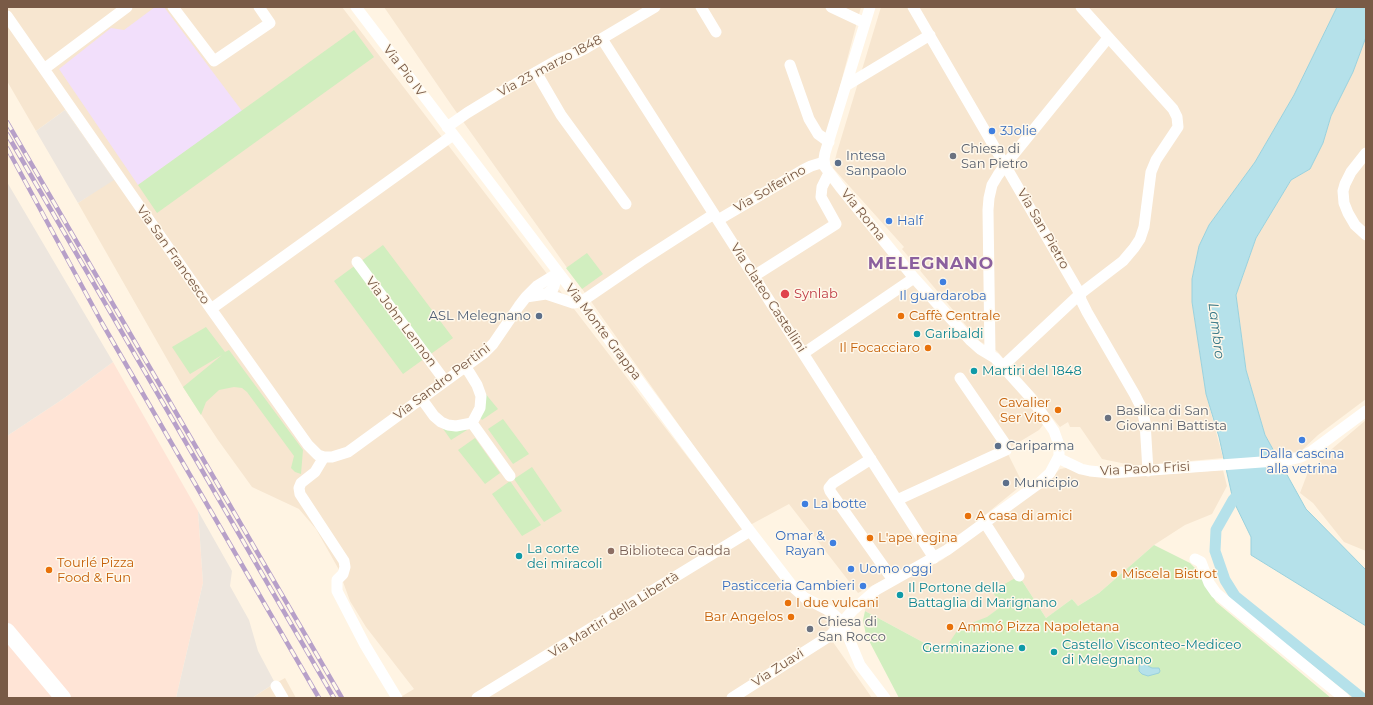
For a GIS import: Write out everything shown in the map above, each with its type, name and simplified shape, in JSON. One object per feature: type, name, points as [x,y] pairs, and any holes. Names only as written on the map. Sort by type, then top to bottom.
[{"type":"street","points":[[44,69],[127,7]]},
{"type":"street","points":[[173,7],[214,61],[270,23],[259,7]]},
{"type":"street","name":"Via Pio IV","points":[[356,7],[450,131]]},
{"type":"street","points":[[701,7],[716,32]]},
{"type":"street","points":[[831,7],[865,23]]},
{"type":"street","points":[[826,168],[825,152],[870,7]]},
{"type":"street","name":"Via San Pietro","points":[[912,7],[930,35],[1080,294],[1081,300],[1087,312],[1141,407],[1145,426],[1148,471]]},
{"type":"street","points":[[1003,366],[1080,294],[1123,261],[1137,244],[1144,227],[1151,172],[1158,158],[1176,131],[1178,121],[1173,110],[1081,7]]},
{"type":"street","name":"Via 23 marzo 1848","points":[[450,131],[489,99],[559,59],[576,53],[602,39],[652,8]]},
{"type":"street","name":"Via San Francesco","points":[[7,16],[211,309],[450,131]]},
{"type":"street","points":[[847,85],[930,35]]},
{"type":"street","points":[[990,354],[988,210],[992,185],[1005,165],[1108,38]]},
{"type":"street","name":"Via Clateo Castellini","points":[[602,39],[934,558]]},
{"type":"street","points":[[790,65],[809,119],[818,134],[829,142]]},
{"type":"street","points":[[536,72],[564,119],[626,204]]},
{"type":"street","name":"Via Monte Grappa","points":[[450,131],[581,302],[750,531],[805,598],[830,611],[842,622]]},
{"type":"street","points":[[1366,153],[1351,172],[1343,192],[1344,202],[1348,213],[1356,225],[1366,235]]},
{"type":"street","name":"Via Solferino","points":[[581,302],[641,261],[716,217],[811,166],[826,168]]},
{"type":"street","name":"Via Roma","points":[[754,276],[836,224],[821,197],[826,168]]},
{"type":"street","name":"Via Roma","points":[[826,168],[914,278],[971,341],[980,349],[990,354],[1003,366],[1032,398],[1054,431],[1059,445],[1058,458]]},
{"type":"street","name":"Via John Lennon","points":[[357,262],[445,381]]},
{"type":"street","points":[[546,294],[553,289],[558,273]]},
{"type":"street","name":"Via Sandro Pertini","points":[[324,458],[336,457],[348,452],[484,353],[493,344],[526,297],[537,286],[558,273]]},
{"type":"street","points":[[804,354],[914,278]]},
{"type":"street","points":[[526,297],[546,294],[573,303],[581,302]]},
{"type":"street","points":[[211,309],[308,445],[317,454],[324,458],[315,472],[303,481],[299,488],[301,497],[345,564],[345,570],[336,583],[339,595],[367,649],[397,698]]},
{"type":"street","points":[[464,368],[469,372],[477,385],[481,396],[480,408],[472,423]]},
{"type":"street","points":[[898,500],[1006,450],[1004,442],[960,378]]},
{"type":"street","points":[[422,398],[434,416],[441,422],[456,426],[472,423]]},
{"type":"street","name":"Via Paolo Frisi","points":[[1058,458],[1077,468],[1090,472],[1111,473],[1292,460],[1312,451],[1366,411]]},
{"type":"street","points":[[472,423],[510,476]]},
{"type":"street","name":"Via Zuavi","points":[[732,698],[830,635],[866,597],[915,567],[950,548],[1038,484],[1050,472],[1058,458]]},
{"type":"street","points":[[871,459],[833,483],[830,491],[893,580]]},
{"type":"street","points":[[985,522],[1019,576]]},
{"type":"street","name":"Via Martiri della Libertà","points":[[477,698],[750,531]]},
{"type":"street","points":[[1195,559],[1201,562],[1209,583],[1220,597],[1344,698]]},
{"type":"street","points":[[842,622],[860,665],[885,698]]},
{"type":"street","points":[[7,631],[63,698]]},
{"type":"street","points":[[276,686],[283,698]]},
{"type":"shaded area","points":[[7,7],[342,7],[750,538],[824,613],[833,642],[872,698],[399,698],[414,689],[366,627],[350,601],[338,568],[316,529],[299,509],[252,487],[218,440],[183,387],[78,203],[113,179],[65,110],[36,131],[7,81]]},
{"type":"shaded area","points":[[155,7],[164,7],[242,111],[138,185],[59,69],[111,28],[124,30]]},
{"type":"shaded area","points":[[384,7],[861,7],[822,154],[822,166],[1025,399],[1043,425],[1039,430],[1006,450],[1023,484],[942,550],[858,593],[789,504],[750,525],[452,106]]},
{"type":"shaded area","points":[[881,7],[1337,7],[1294,95],[1255,162],[1209,225],[1199,246],[1192,279],[1192,302],[1206,394],[1223,458],[1136,466],[1102,459],[1080,427],[1070,427],[1068,422],[1060,427],[997,351],[979,341],[902,249],[904,247],[833,168]]},
{"type":"shaded area","points":[[1366,37],[1366,399],[1318,435],[1300,452],[1275,453],[1265,435],[1246,370],[1236,295],[1256,238],[1291,180],[1310,169],[1323,143],[1331,116],[1353,72]]},
{"type":"shaded area","points":[[65,110],[114,180],[78,203],[36,131]]},
{"type":"shaded area","points":[[7,182],[113,362],[63,399],[7,436]]},
{"type":"shaded area","points":[[113,362],[198,511],[203,583],[176,698],[70,698],[7,622],[7,436],[63,399]]},
{"type":"shaded area","points":[[1366,420],[1366,551],[1344,542],[1313,503],[1300,493],[1308,472]]},
{"type":"shaded area","points":[[1066,468],[1113,478],[1223,470],[1227,486],[1212,514],[1185,525],[1154,545],[1099,593],[1078,606],[1072,599],[1046,618],[1019,576],[996,597],[999,608],[943,653],[865,611],[863,602],[942,560],[1039,489],[1060,469]]},
{"type":"shaded area","points":[[198,511],[232,571],[230,586],[249,620],[258,651],[275,683],[252,698],[176,698],[203,583]]},
{"type":"shaded area","points":[[7,641],[54,698],[7,698]]},
{"type":"shaded area","points":[[285,678],[296,698],[252,698],[269,687]]},
{"type":"green space","points":[[354,30],[374,57],[157,213],[138,185]]},
{"type":"green space","points":[[383,245],[453,338],[403,374],[334,281]]},
{"type":"green space","points":[[587,253],[603,274],[582,289],[566,268]]},
{"type":"green space","points":[[206,327],[225,352],[229,350],[303,450],[301,474],[295,472],[291,468],[294,456],[247,392],[242,388],[234,387],[219,390],[206,402],[201,415],[183,387],[222,355],[190,374],[172,347]]},
{"type":"green space","points":[[475,381],[498,409],[482,420],[477,414]]},
{"type":"green space","points":[[434,416],[463,425],[467,430],[451,440]]},
{"type":"green space","points":[[503,419],[529,454],[513,464],[488,429]]},
{"type":"green space","points":[[475,438],[500,473],[485,484],[458,450]]},
{"type":"green space","points":[[532,467],[562,511],[544,522],[514,479]]},
{"type":"green space","points":[[510,481],[541,525],[522,536],[492,494]]},
{"type":"green space","points":[[1154,545],[1190,563],[1196,569],[1216,602],[1331,698],[899,698],[866,635],[863,620],[865,611],[943,653],[959,628],[987,617],[999,608],[996,597],[992,591],[1019,576],[1046,618],[1072,599],[1078,606],[1099,593]]},
{"type":"water","name":"Lambro","points":[[1337,7],[1366,7],[1366,37],[1353,72],[1331,116],[1323,143],[1310,169],[1291,180],[1256,238],[1236,295],[1246,370],[1265,435],[1306,509],[1366,570],[1366,626],[1251,555],[1251,537],[1233,500],[1219,437],[1206,394],[1192,302],[1192,279],[1199,246],[1209,225],[1255,162],[1294,95]]},
{"type":"water","points":[[1143,659],[1147,660],[1148,666],[1152,668],[1159,668],[1159,673],[1148,676],[1142,674],[1139,671],[1139,666]]},
{"type":"waterway","points":[[1243,489],[1233,500],[1216,530],[1215,551],[1225,580],[1235,596],[1362,698]]},
{"type":"railway","points":[[7,122],[342,698]]},
{"type":"railway","points":[[7,134],[334,698]]},
{"type":"railway","points":[[7,148],[102,323],[319,698]]},
{"type":"place","name":"3Jolie","points":[[992,131]]},
{"type":"place","name":"Chiesa di San Pietro","points":[[953,156]]},
{"type":"place","name":"Intesa Sanpaolo","points":[[838,163]]},
{"type":"place","name":"Half","points":[[889,221]]},
{"type":"place","name":"Il guardaroba","points":[[943,282]]},
{"type":"place","name":"Synlab","points":[[785,294]]},
{"type":"place","name":"ASL Melegnano","points":[[539,316]]},
{"type":"place","name":"Caffè Centrale","points":[[901,316]]},
{"type":"place","name":"Garibaldi","points":[[917,334]]},
{"type":"place","name":"Il Focacciaro","points":[[928,348]]},
{"type":"place","name":"Martiri del 1848","points":[[974,371]]},
{"type":"place","name":"Cavalier Ser Vito","points":[[1058,410]]},
{"type":"place","name":"Basilica di San Giovanni Battista","points":[[1108,418]]},
{"type":"place","name":"Dalla cascina alla vetrina","points":[[1302,440]]},
{"type":"place","name":"Cariparma","points":[[998,446]]},
{"type":"place","name":"Municipio","points":[[1006,483]]},
{"type":"place","name":"La botte","points":[[805,504]]},
{"type":"place","name":"A casa di amici","points":[[968,516]]},
{"type":"place","name":"L'ape regina","points":[[870,538]]},
{"type":"place","name":"Omar & Rayan","points":[[833,543]]},
{"type":"place","name":"Biblioteca Gadda","points":[[611,551]]},
{"type":"place","name":"La corte dei miracoli","points":[[519,556]]},
{"type":"place","name":"Uomo oggi","points":[[851,569]]},
{"type":"place","name":"Tourlé Pizza Food & Fun","points":[[49,570]]},
{"type":"place","name":"Miscela Bistrot","points":[[1114,574]]},
{"type":"place","name":"Pasticceria Cambieri","points":[[863,586]]},
{"type":"place","name":"Il Portone della Battaglia di Marignano","points":[[900,595]]},
{"type":"place","name":"I due vulcani","points":[[788,603]]},
{"type":"place","name":"Bar Angelos","points":[[791,617]]},
{"type":"place","name":"Ammó Pizza Napoletana","points":[[950,627]]},
{"type":"place","name":"Chiesa di San Rocco","points":[[810,629]]},
{"type":"place","name":"Germinazione","points":[[1022,648]]},
{"type":"place","name":"Castello Visconteo-Mediceo di Melegnano","points":[[1054,652]]},
{"type":"district","name":"MELEGNANO","points":[[931,264]]}]
